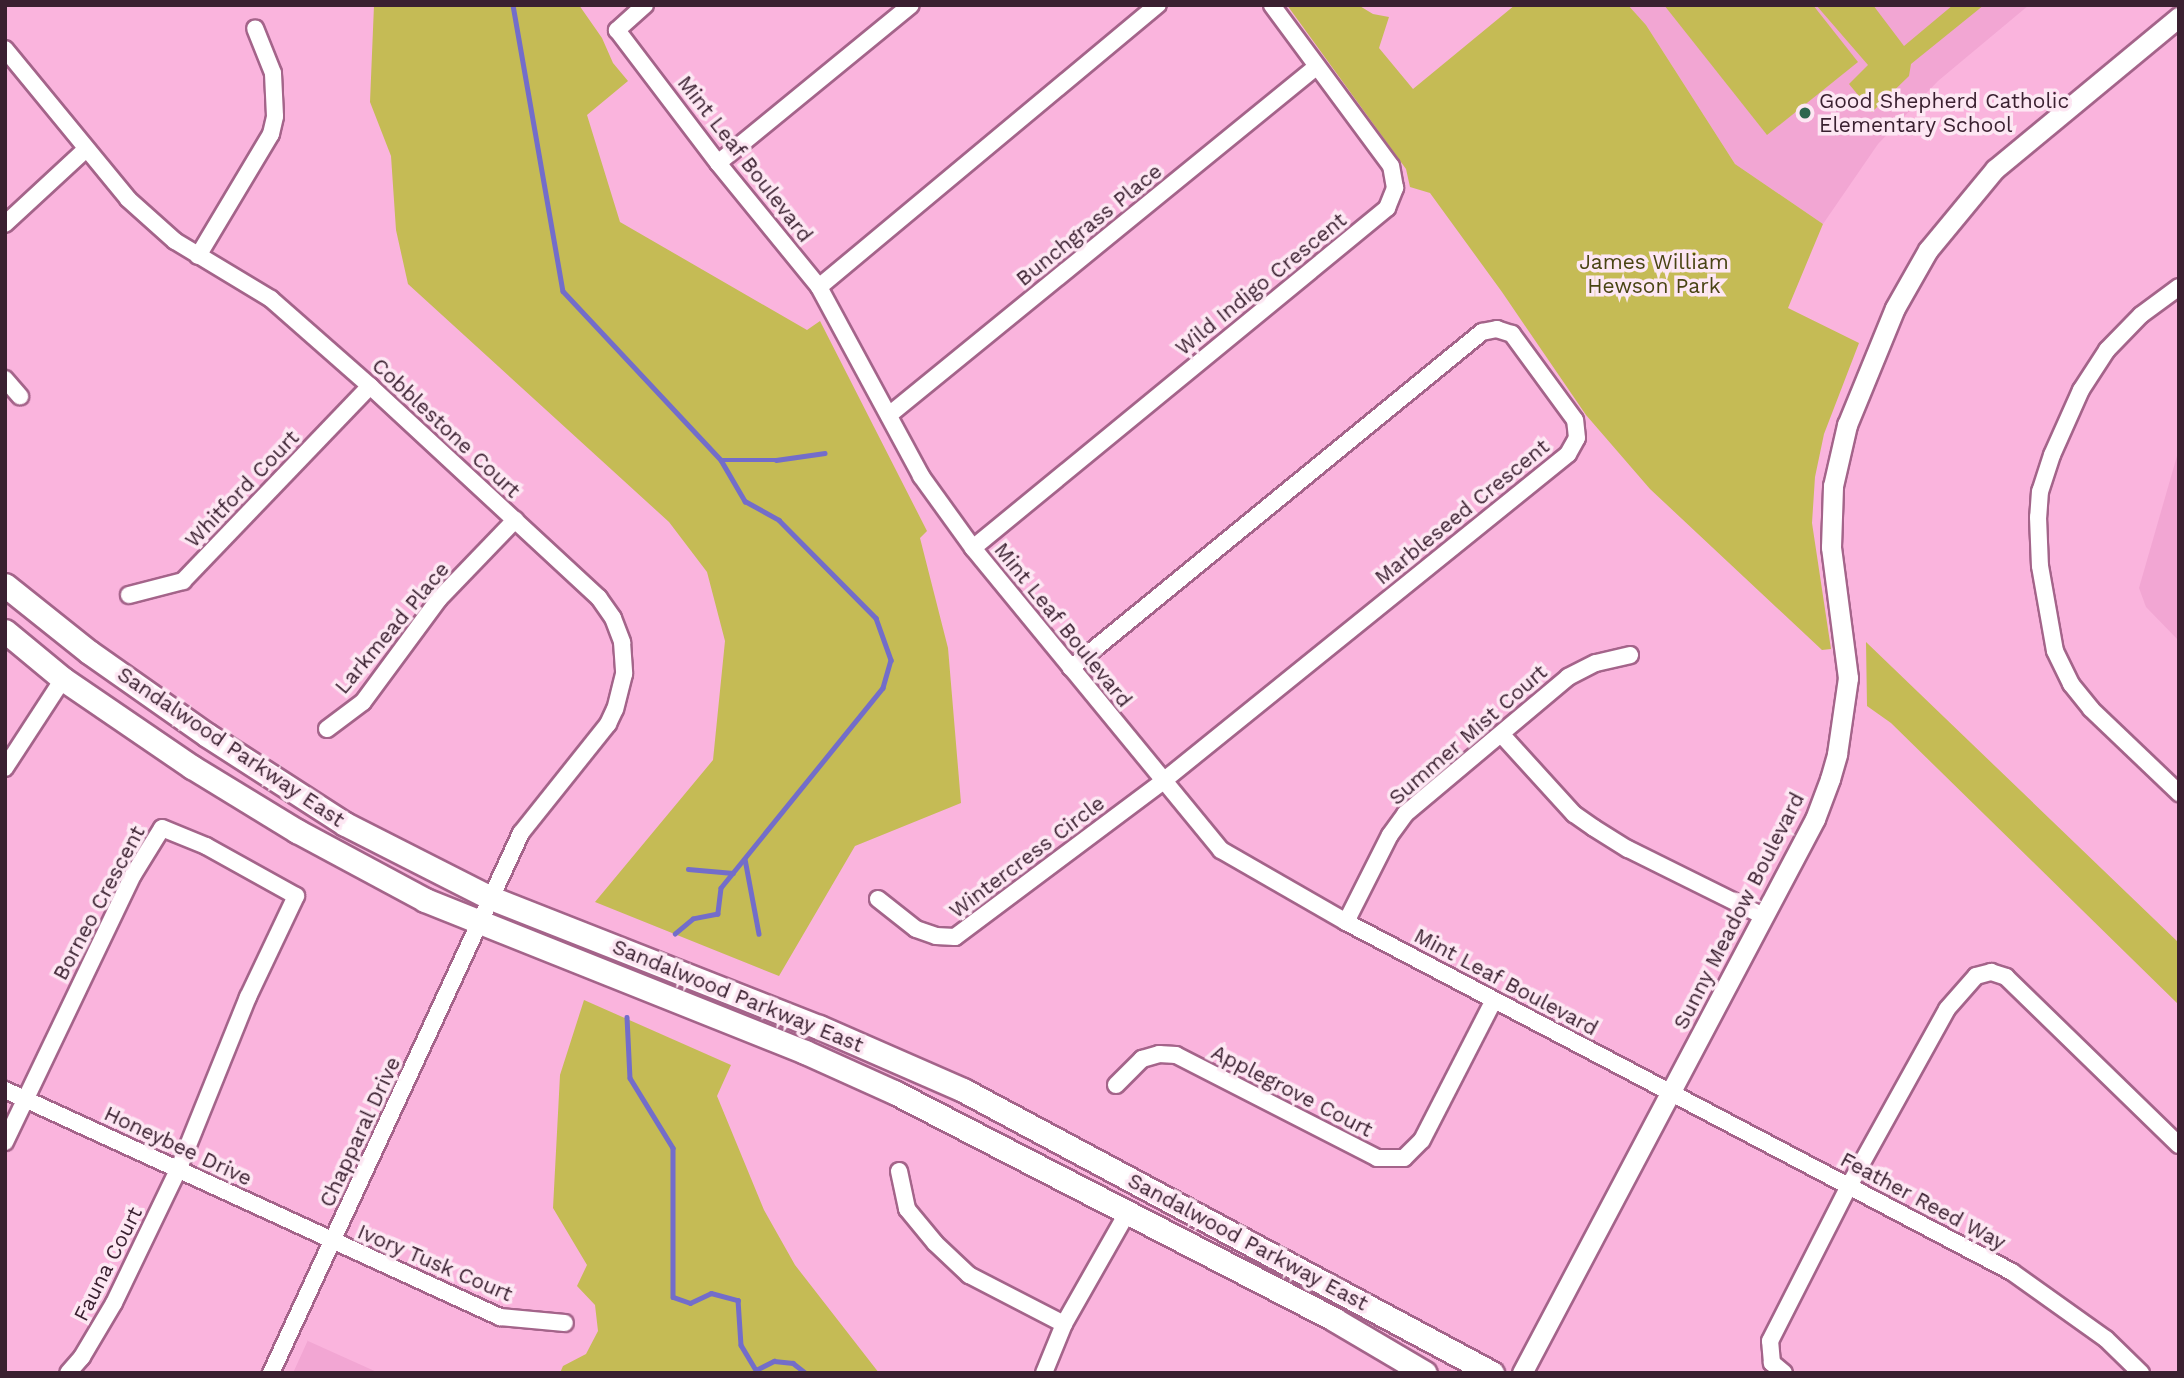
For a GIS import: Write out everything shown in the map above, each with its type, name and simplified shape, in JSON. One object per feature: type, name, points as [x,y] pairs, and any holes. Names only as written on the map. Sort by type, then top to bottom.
[{"type":"main road","name":"Sandalwood Parkway East","points":[[5,585],[89,652],[207,735],[486,910],[894,1092],[1335,1320],[1425,1373]]},
{"type":"main road","name":"Sandalwood Parkway East","points":[[5,631],[63,679],[192,767],[297,831],[425,900],[486,910],[819,1027],[963,1090],[1492,1373]]},
{"type":"street","name":"Mint Leaf Boulevard","points":[[645,5],[617,30],[718,163],[819,287],[921,476],[973,548],[1162,782],[1221,850],[1346,922],[1670,1093]]},
{"type":"street","points":[[718,163],[911,5]]},
{"type":"street","points":[[819,287],[1158,5]]},
{"type":"street","name":"Wild Indigo Crescent","points":[[973,548],[1387,208],[1395,188],[1391,166],[1272,5]]},
{"type":"street","name":"Sunny Meadow Boulevard","points":[[1522,1373],[1815,819],[1837,754],[1848,678],[1832,547],[1833,486],[1847,425],[1895,308],[1928,250],[1995,169],[2179,17]]},
{"type":"street","points":[[198,256],[271,134],[275,108],[273,73],[255,28]]},
{"type":"street","name":"Cobblestone Court","points":[[5,49],[128,199],[175,241],[271,299],[370,386],[589,588],[606,608],[622,642],[622,691],[608,724],[526,825],[486,910]]},
{"type":"street","name":"Bunchgrass Place","points":[[889,415],[1316,67]]},
{"type":"street","points":[[5,224],[86,149]]},
{"type":"street","points":[[2179,287],[2141,315],[2108,350],[2081,390],[2052,455],[2040,491],[2038,517],[2040,566],[2055,651],[2071,684],[2091,709],[2179,793]]},
{"type":"street","name":"Marbleseed Crescent","points":[[1071,668],[1482,332],[1497,329],[1512,334],[1575,419],[1577,438],[1568,454],[1162,782]]},
{"type":"street","points":[[5,379],[20,396]]},
{"type":"street","name":"Whitford Court","points":[[129,595],[183,580],[370,386]]},
{"type":"street","name":"Larkmead Place","points":[[327,729],[363,702],[439,599],[515,520]]},
{"type":"street","name":"Summer Mist Court","points":[[1346,922],[1390,835],[1405,814],[1568,677],[1596,663],[1630,655]]},
{"type":"street","points":[[5,768],[63,679]]},
{"type":"street","points":[[1502,735],[1574,814],[1594,828],[1628,849],[1763,916]]},
{"type":"street","name":"Wintercress Circle","points":[[878,899],[916,929],[936,936],[955,937],[1162,782]]},
{"type":"street","name":"Borneo Crescent","points":[[24,1099],[133,875],[162,828],[206,846],[296,896],[248,997],[178,1170]]},
{"type":"street","name":"Chapparal Drive","points":[[271,1373],[486,910]]},
{"type":"street","points":[[1784,1373],[1772,1363],[1770,1340],[1849,1186],[1947,1009],[1976,976],[1991,972],[2011,982],[2179,1145]]},
{"type":"street","name":"Applegrove Court","points":[[1116,1085],[1142,1059],[1159,1054],[1176,1055],[1377,1158],[1404,1158],[1422,1140],[1494,1000]]},
{"type":"street","name":"Honeybee Drive","points":[[5,1090],[332,1241]]},
{"type":"street","name":"Feather Reed Way","points":[[1670,1093],[2012,1272],[2106,1339],[2141,1373]]},
{"type":"street","points":[[5,1142],[24,1099]]},
{"type":"street","name":"Fauna Court","points":[[68,1373],[82,1357],[114,1303],[178,1170]]},
{"type":"street","points":[[899,1171],[907,1209],[969,1275],[1003,1295],[1064,1324]]},
{"type":"street","points":[[1044,1373],[1064,1324],[1127,1213]]},
{"type":"street","name":"Ivory Tusk Court","points":[[332,1241],[500,1317],[565,1324]]},
{"type":"shaded area","name":"Good Shepherd Catholic Elementary School","points":[[1628,5],[2029,5],[1938,81],[1878,144],[1823,224],[1735,164],[1646,25]]},
{"type":"shaded area","points":[[2179,449],[2179,641],[2146,607],[2139,588]]},
{"type":"shaded area","points":[[308,1341],[379,1373],[293,1373]]},
{"type":"green space","points":[[374,5],[579,5],[602,38],[613,63],[628,81],[587,115],[620,222],[807,330],[820,321],[927,531],[920,538],[948,648],[961,803],[855,846],[779,976],[595,902],[713,760],[725,641],[707,572],[669,522],[408,284],[396,230],[391,156],[370,102]]},
{"type":"green space","name":"James William Hewson Park","points":[[1287,5],[1358,5],[1373,14],[1389,17],[1379,48],[1413,89],[1515,5],[1628,5],[1646,25],[1735,164],[1823,224],[1788,308],[1859,343],[1824,434],[1815,477],[1812,523],[1831,649],[1822,650],[1650,489],[1586,415],[1430,193],[1410,187],[1406,169]]},
{"type":"green space","points":[[1664,5],[1813,5],[1858,62],[1767,135]]},
{"type":"green space","points":[[1816,5],[1873,5],[1904,46],[1953,5],[1984,5],[1911,64],[1909,76],[1872,112],[1849,84],[1868,65]]},
{"type":"green space","points":[[1866,642],[2179,943],[2179,1005],[1891,723],[1867,706]]},
{"type":"green space","points":[[584,1000],[731,1065],[717,1096],[764,1210],[795,1265],[879,1373],[560,1373],[563,1366],[586,1354],[598,1331],[595,1305],[577,1286],[587,1265],[553,1208],[560,1075]]},
{"type":"waterway","points":[[513,5],[563,291],[721,460],[745,501],[779,520],[876,618],[891,660],[883,688],[721,888],[718,914],[693,919],[675,934]]},
{"type":"waterway","points":[[721,460],[776,460],[825,453]]},
{"type":"waterway","points":[[745,859],[759,934]]},
{"type":"waterway","points":[[688,869],[733,873]]},
{"type":"waterway","points":[[627,1017],[630,1078],[673,1148],[673,1297],[690,1303],[711,1293],[738,1300],[741,1345],[756,1370],[774,1361],[793,1363],[806,1373]]},
{"type":"place","name":"Good Shepherd Catholic Elementary School","points":[[1805,113]]}]
